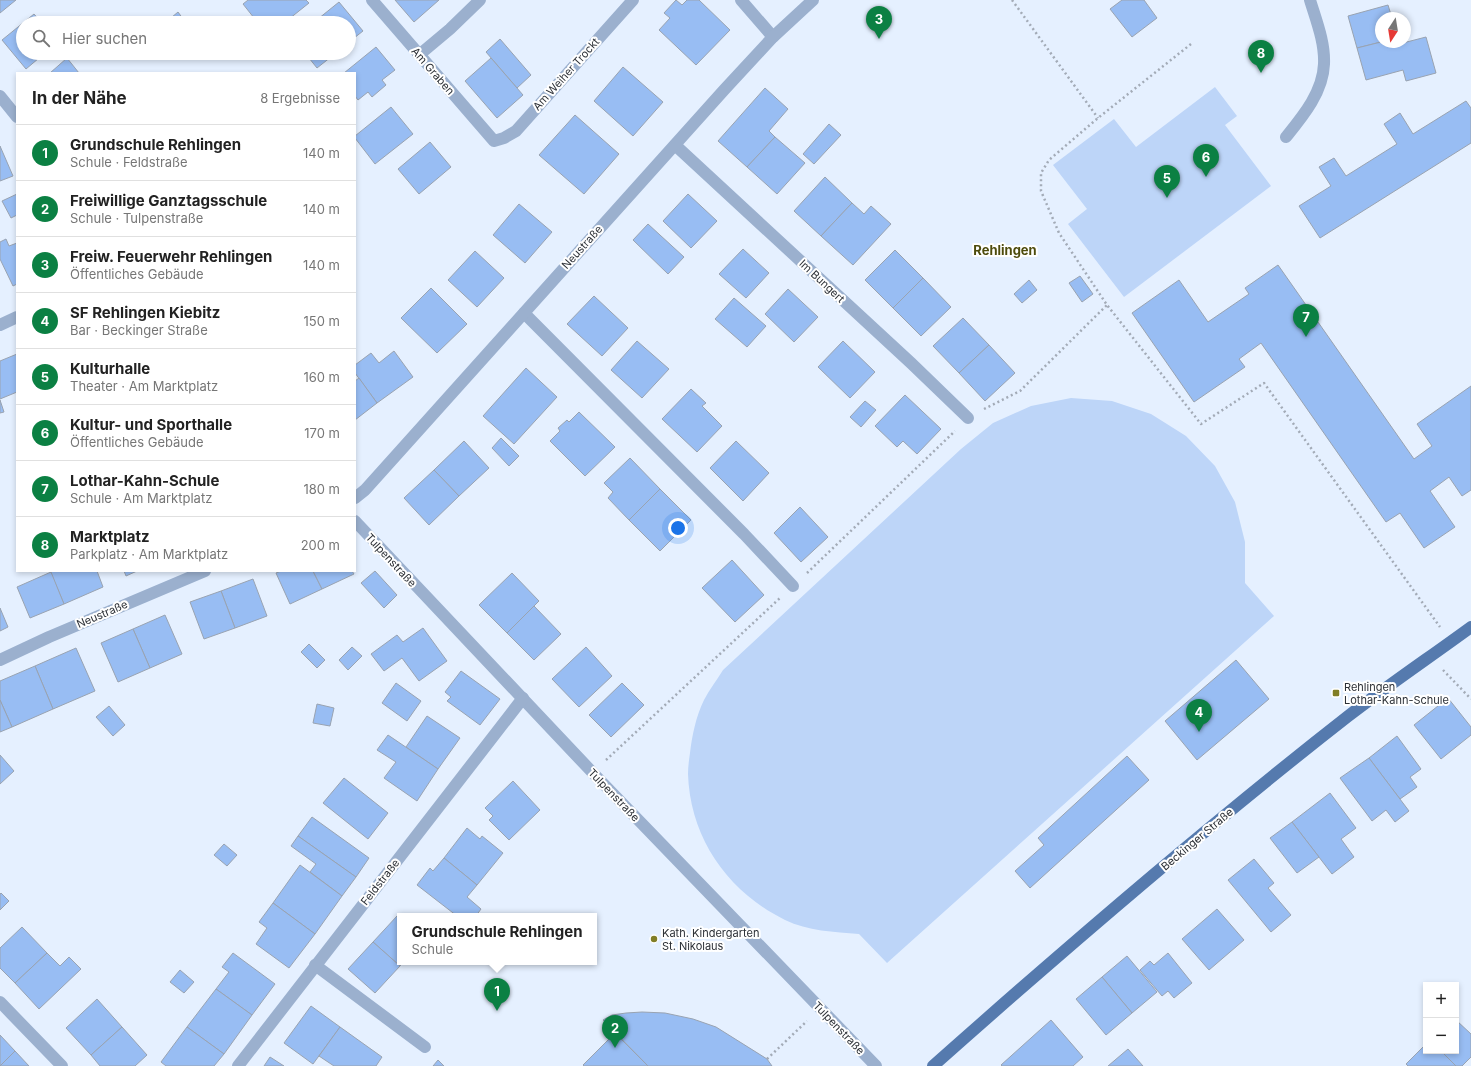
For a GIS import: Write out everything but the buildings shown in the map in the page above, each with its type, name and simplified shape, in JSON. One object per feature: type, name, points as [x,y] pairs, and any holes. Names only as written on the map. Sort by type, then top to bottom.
[{"type":"main road","name":"Beckinger Straße","points":[[934,1066],[1062,952],[1209,828],[1347,717],[1471,627]]},
{"type":"street","name":"Am Graben","points":[[372,0],[494,141]]},
{"type":"street","points":[[419,54],[450,29],[480,0]]},
{"type":"street","name":"Am Weiher Trockt","points":[[494,141],[504,138],[516,131],[633,0]]},
{"type":"street","points":[[741,0],[773,37]]},
{"type":"street","name":"Neustraße","points":[[356,497],[365,490],[773,37],[813,0]]},
{"type":"street","points":[[1286,137],[1302,117],[1319,87],[1324,64],[1321,38],[1310,0]]},
{"type":"street","points":[[0,96],[16,116]]},
{"type":"street","name":"Im Bungert","points":[[675,145],[900,352],[968,418]]},
{"type":"street","points":[[524,313],[744,534],[793,586]]},
{"type":"street","points":[[0,324],[16,317]]},
{"type":"street","name":"Tulpenstraße","points":[[356,522],[592,772],[876,1066]]},
{"type":"street","name":"Neustraße","points":[[0,660],[49,637],[203,572]]},
{"type":"street","name":"Feldstraße","points":[[238,1066],[523,698]]},
{"type":"street","points":[[315,965],[425,1047]]},
{"type":"street","points":[[0,1002],[62,1066]]},
{"type":"path","points":[[1012,0],[1098,118]]},
{"type":"path","points":[[1191,44],[1048,160],[1041,173],[1041,191],[1059,233],[1108,304],[1201,424],[1264,383],[1451,642]]},
{"type":"path","points":[[592,772],[793,586],[968,418],[1020,390],[1108,304]]},
{"type":"path","points":[[1430,656],[1471,699]]},
{"type":"path","points":[[767,1059],[800,1027]]},
{"type":"shaded area","points":[[1215,87],[1237,116],[1225,125],[1271,186],[1124,297],[1068,224],[1087,209],[1053,165],[1114,119],[1136,147]]},
{"type":"shaded area","points":[[1071,398],[1112,401],[1151,414],[1186,436],[1215,466],[1235,502],[1245,542],[1245,583],[1274,616],[887,963],[859,934],[840,933],[803,927],[785,920],[746,894],[730,878],[716,860],[705,841],[696,820],[690,798],[688,766],[697,719],[701,706],[708,692],[723,670],[961,449],[993,423],[1031,406]]},
{"type":"place","name":"Freiw. Feuerwehr Rehlingen","points":[[879,39]]},
{"type":"place","name":"Marktplatz","points":[[1261,73]]},
{"type":"place","name":"Kultur- und Sporthalle","points":[[1206,177]]},
{"type":"place","name":"Kulturhalle","points":[[1167,198]]},
{"type":"place","name":"Lothar-Kahn-Schule","points":[[1306,337]]},
{"type":"place","name":"Rehlingen Lothar-Kahn-Schule","points":[[1336,693]]},
{"type":"place","name":"SF Rehlingen Kiebitz","points":[[1199,732]]},
{"type":"place","name":"Kath. Kindergarten St. Nikolaus","points":[[654,939]]},
{"type":"place","name":"Grundschule Rehlingen","points":[[497,1011]]},
{"type":"place","name":"Freiwillige Ganztagsschule","points":[[615,1048]]},
{"type":"district","name":"Rehlingen","points":[[1005,250]]}]
